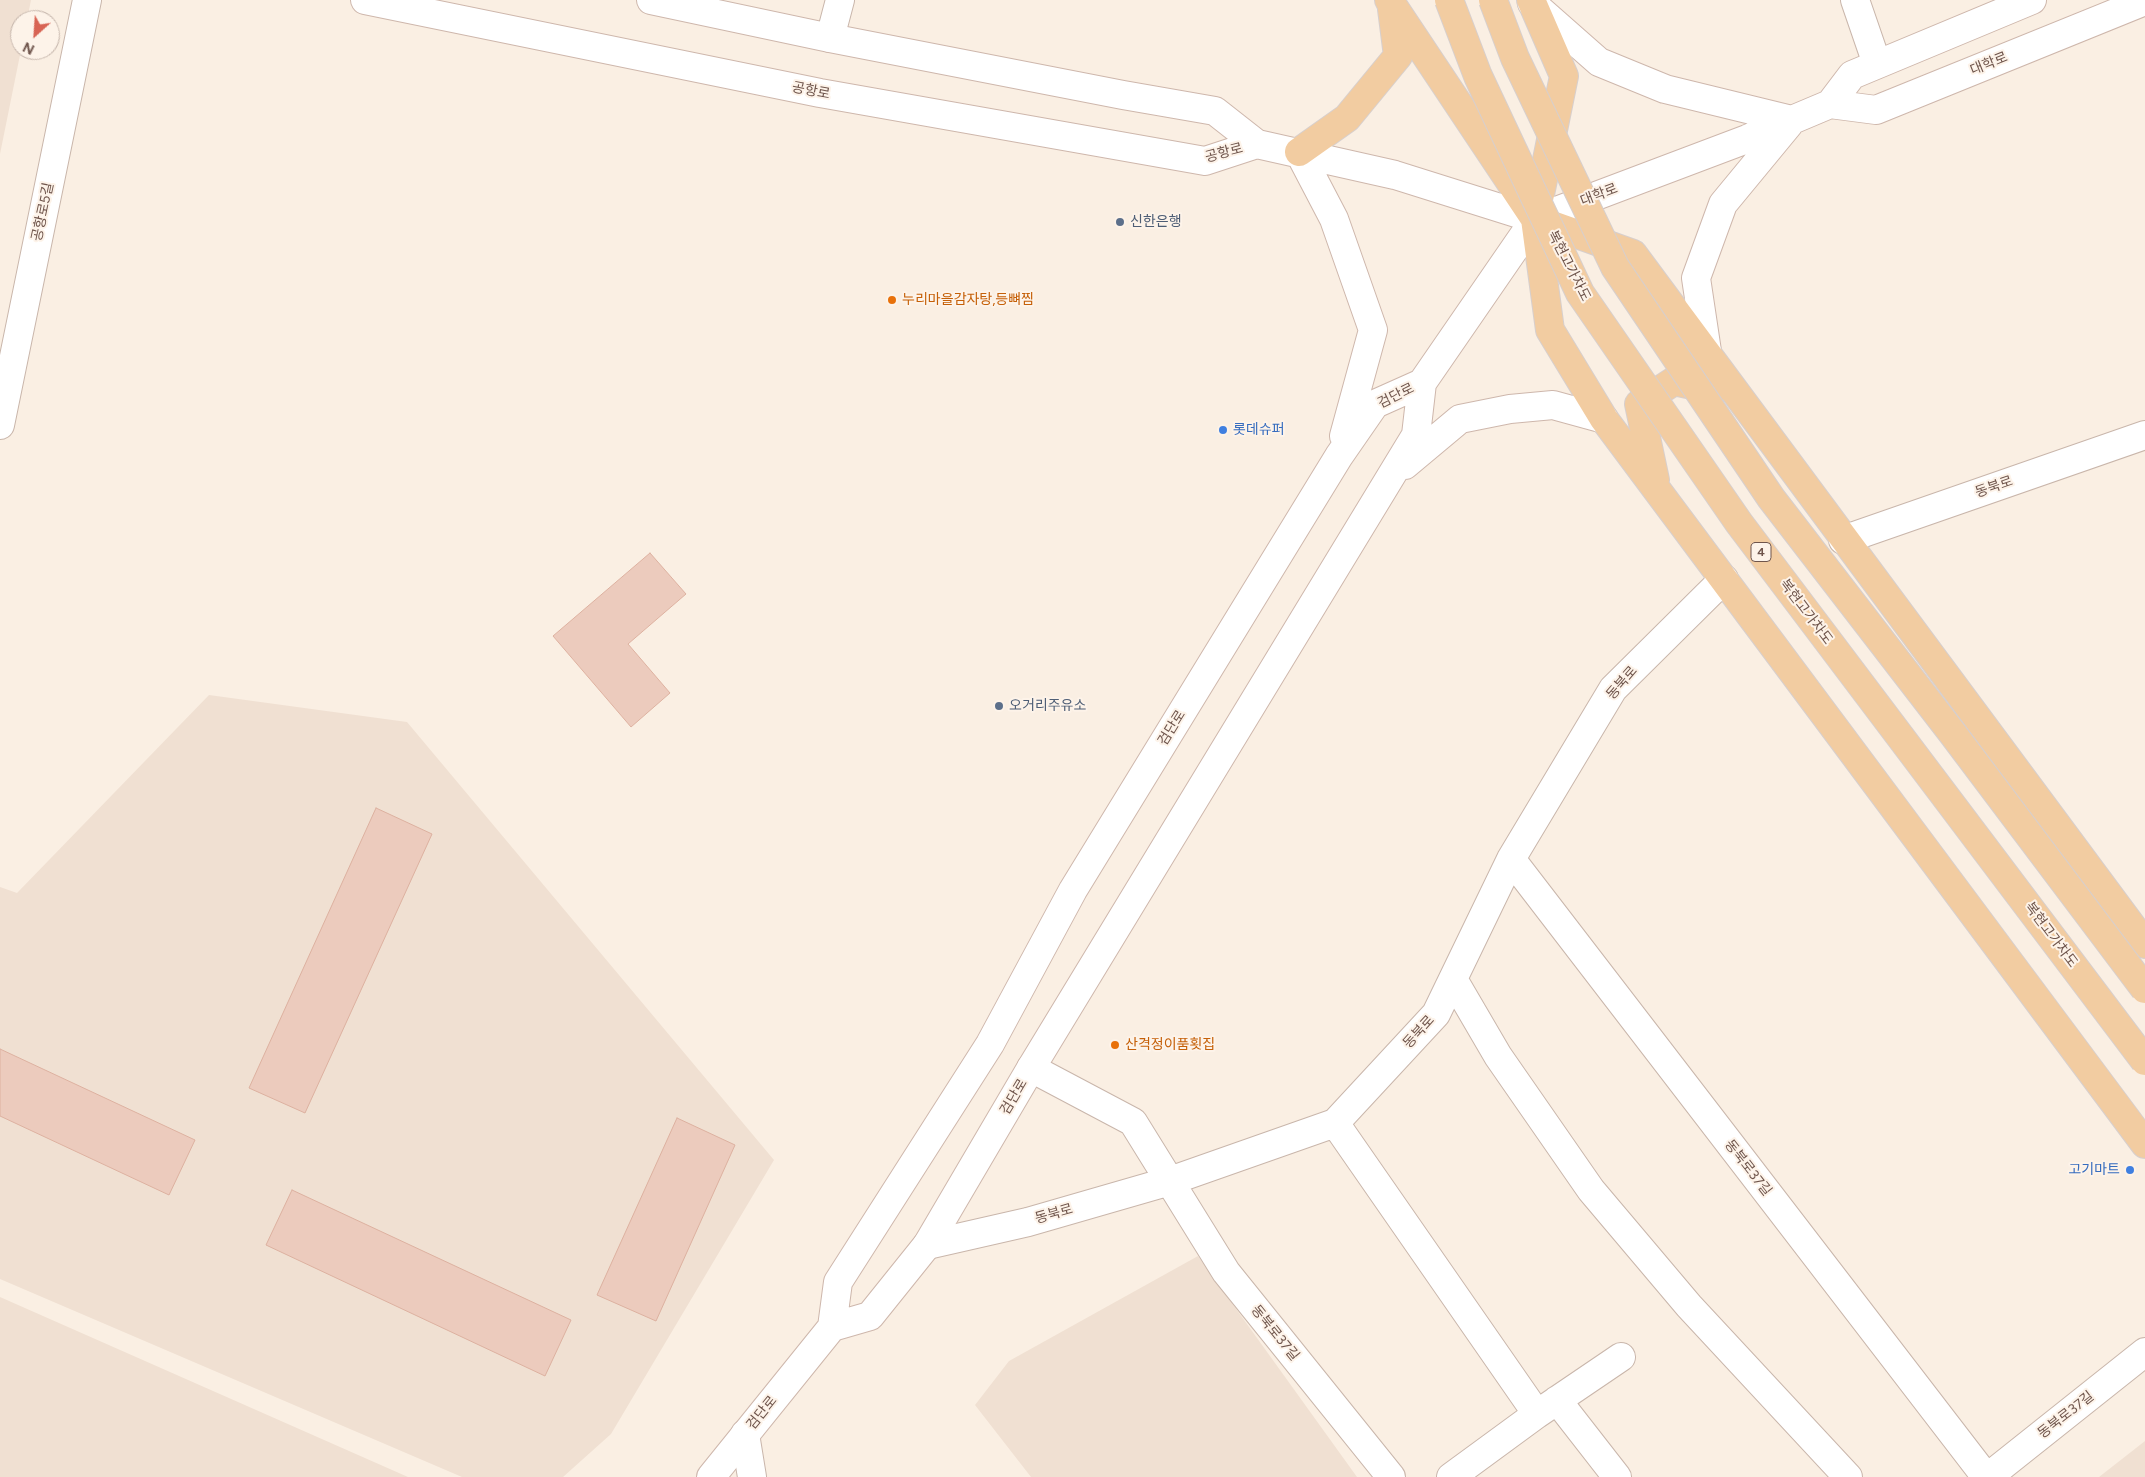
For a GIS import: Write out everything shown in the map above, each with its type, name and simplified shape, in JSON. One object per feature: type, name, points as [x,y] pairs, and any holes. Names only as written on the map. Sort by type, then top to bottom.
[{"type":"main road","name":"공항로5길","points":[[0,425],[87,0]]},
{"type":"main road","name":"공항로","points":[[365,0],[820,93],[1205,161],[1257,144]]},
{"type":"main road","name":"공항로","points":[[651,0],[704,6],[830,38],[1215,111],[1257,144],[1395,175],[1535,219]]},
{"type":"main road","points":[[830,38],[840,0]]},
{"type":"main road","name":"복현고가차도","points":[[1449,0],[1478,76],[1580,293],[1739,523],[2145,1061]]},
{"type":"main road","points":[[1493,0],[1515,58],[1615,268],[1771,498],[1959,742],[2145,989]]},
{"type":"main road","points":[[1855,0],[1877,64]]},
{"type":"main road","name":"대학로","points":[[1535,219],[1830,104],[1852,75],[2032,0]]},
{"type":"main road","points":[[1532,1],[1599,62],[1665,89],[1792,120],[1722,204],[1702,260],[1696,278],[1708,358]]},
{"type":"main road","points":[[1532,1],[1564,76],[1535,219],[1550,330],[1604,419],[2145,1144]]},
{"type":"main road","name":"대학로","points":[[1830,104],[1876,110],[2145,1]]},
{"type":"main road","points":[[1390,3],[1535,219],[1632,254],[2145,944]]},
{"type":"main road","points":[[1339,456],[1373,330],[1334,219],[1299,152],[1348,118],[1398,56],[1390,3]]},
{"type":"main road","points":[[1422,383],[1535,219]]},
{"type":"main road","points":[[1656,487],[1639,404],[1674,381],[1697,386],[1761,430]]},
{"type":"main road","name":"검단로","points":[[711,1477],[832,1327],[838,1282],[990,1044],[1073,890],[1339,456],[1375,404],[1422,383]]},
{"type":"main road","name":"검단로","points":[[832,1327],[870,1316],[926,1245],[1031,1068],[1388,478],[1416,435],[1422,383]]},
{"type":"main road","points":[[1388,478],[1460,419],[1510,409],[1553,405],[1604,419]]},
{"type":"main road","name":"동북로","points":[[1843,540],[2145,435]]},
{"type":"main road","name":"동북로","points":[[926,1245],[1028,1222],[1170,1181],[1335,1123],[1436,1014],[1511,859],[1613,689],[1724,579]]},
{"type":"main road","name":"동북로37길","points":[[1511,859],[1987,1477],[2145,1352]]},
{"type":"main road","points":[[1453,979],[1498,1056],[1591,1190],[1689,1306],[1848,1477]]},
{"type":"main road","name":"동북로37길","points":[[1031,1068],[1133,1122],[1226,1272],[1391,1477]]},
{"type":"main road","points":[[1335,1123],[1547,1407],[1617,1477]]},
{"type":"main road","points":[[1451,1477],[1547,1407],[1621,1358]]},
{"type":"main road","points":[[745,1434],[752,1477]]},
{"type":"shaded area","points":[[0,0],[31,0],[29,10],[10,10],[10,60],[19,60],[0,154]]},
{"type":"shaded area","points":[[209,695],[407,722],[774,1160],[611,1434],[563,1477],[462,1477],[0,1279],[0,887],[17,893]]},
{"type":"shaded area","points":[[1198,1256],[1357,1477],[1031,1477],[975,1405],[1009,1361]]},
{"type":"shaded area","points":[[0,1297],[408,1477],[0,1477]]},
{"type":"shaded area","points":[[2145,1441],[2145,1477],[2099,1477]]},
{"type":"building","points":[[650,553],[686,594],[628,644],[670,693],[631,727],[553,636]]},
{"type":"building","points":[[376,808],[432,834],[305,1113],[249,1088]]},
{"type":"building","points":[[0,1049],[195,1140],[169,1195],[0,1116]]},
{"type":"building","points":[[677,1118],[735,1145],[656,1321],[597,1295]]},
{"type":"building","points":[[292,1190],[571,1320],[545,1376],[266,1245]]},
{"type":"place","name":"신한은행","points":[[1120,222]]},
{"type":"place","name":"누리마을감자탕,등뼈찜","points":[[892,300]]},
{"type":"place","name":"롯데슈퍼","points":[[1223,430]]},
{"type":"place","name":"오거리주유소","points":[[999,706]]},
{"type":"place","name":"산격정이품횟집","points":[[1115,1045]]},
{"type":"place","name":"고기마트","points":[[2130,1170]]}]
